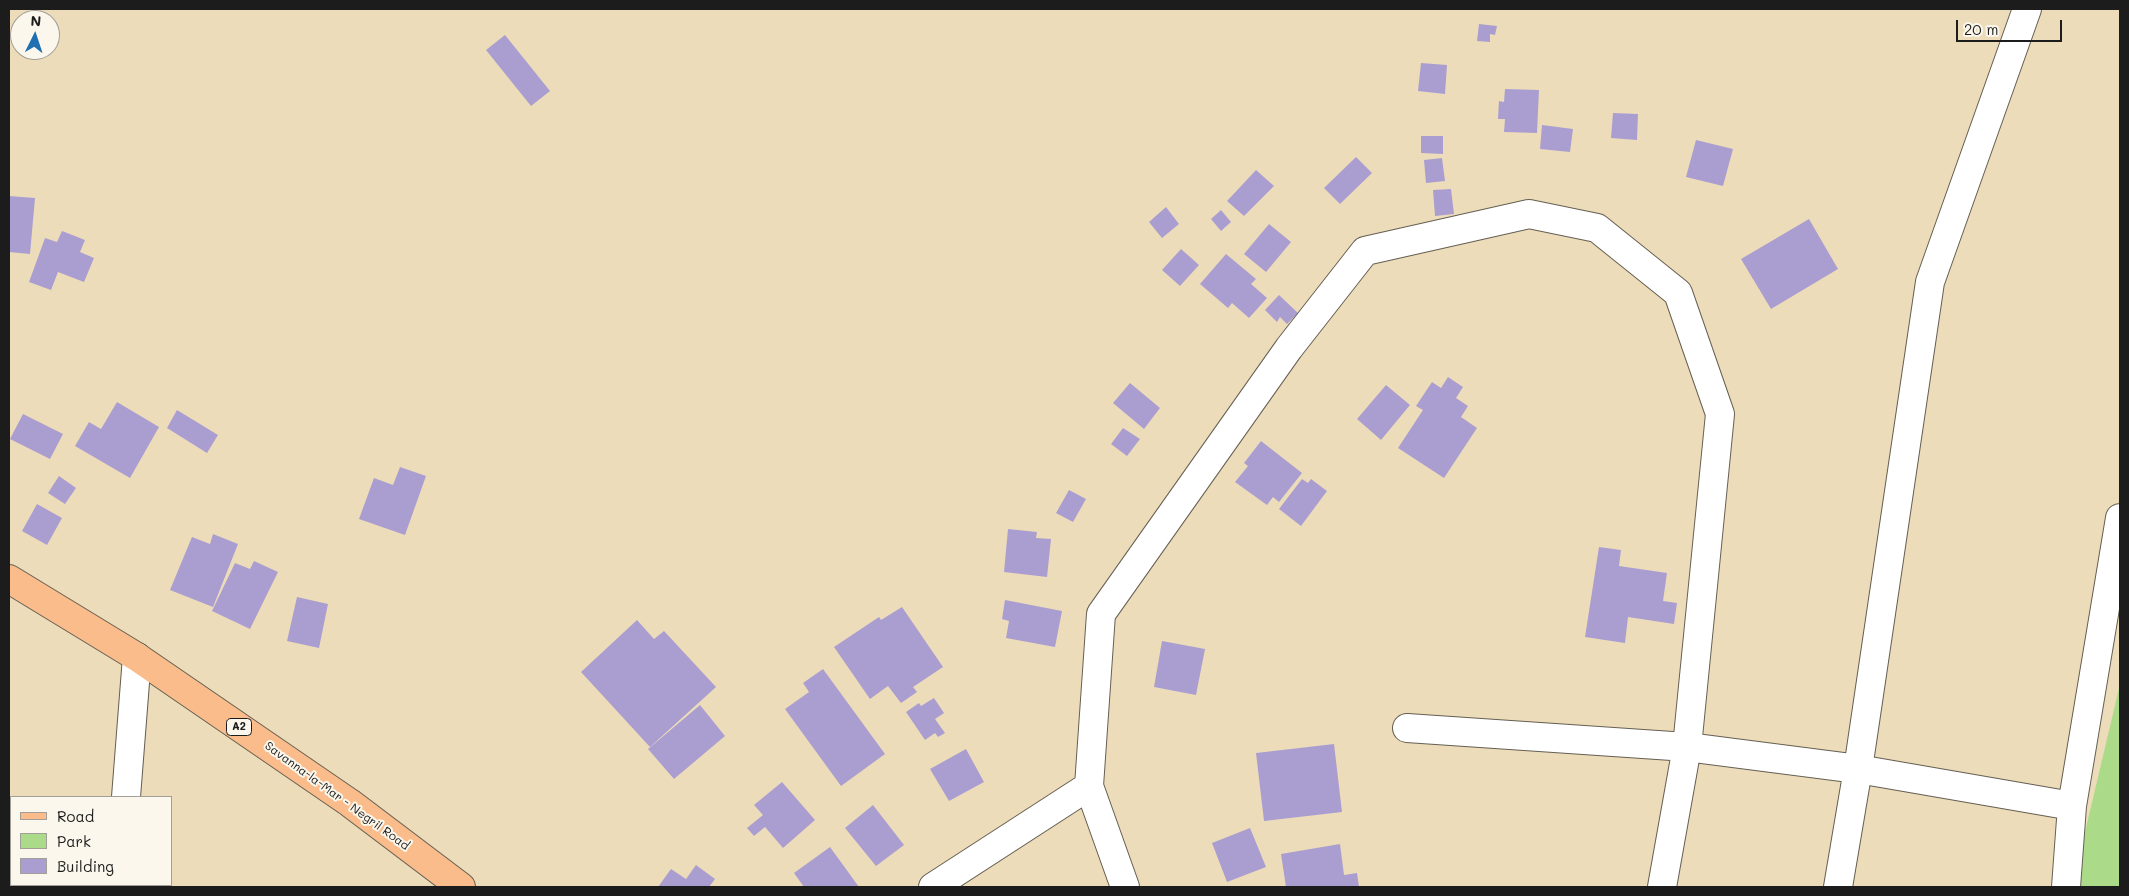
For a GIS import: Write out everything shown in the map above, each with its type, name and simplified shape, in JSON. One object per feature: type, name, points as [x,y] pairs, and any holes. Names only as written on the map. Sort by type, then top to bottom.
[{"type":"main road","name":"Savanna-la-Mar - Negril Road","points":[[9,579],[136,657],[350,803],[461,887]]},
{"type":"street","points":[[1838,887],[1858,769],[1930,282],[2027,9]]},
{"type":"street","points":[[1126,887],[1089,786],[1101,614],[1289,348],[1365,251],[1529,214],[1597,228],[1678,293],[1720,414],[1687,747],[1662,887]]},
{"type":"street","points":[[2066,887],[2072,806],[2120,518]]},
{"type":"street","points":[[126,796],[136,657]]},
{"type":"street","points":[[1407,728],[1687,747],[1858,769],[2072,806]]},
{"type":"street","points":[[933,887],[1089,786]]},
{"type":"green space","points":[[2120,684],[2120,887],[2072,887]]},
{"type":"building","points":[[1479,24],[1497,26],[1495,35],[1490,34],[1490,42],[1477,41]]},
{"type":"building","points":[[505,35],[550,91],[531,106],[486,50]]},
{"type":"building","points":[[1421,63],[1447,65],[1445,94],[1418,91]]},
{"type":"building","points":[[1505,89],[1539,90],[1537,133],[1504,132],[1505,119],[1498,119],[1499,101],[1504,102]]},
{"type":"building","points":[[1613,113],[1638,114],[1637,140],[1611,138]]},
{"type":"building","points":[[1542,125],[1573,129],[1570,152],[1540,149]]},
{"type":"building","points":[[1421,136],[1443,136],[1443,154],[1421,153]]},
{"type":"building","points":[[1696,140],[1733,149],[1723,186],[1686,177]]},
{"type":"building","points":[[1356,157],[1372,173],[1340,204],[1324,188]]},
{"type":"building","points":[[1442,158],[1445,181],[1426,183],[1424,160]]},
{"type":"building","points":[[1256,170],[1274,186],[1244,216],[1227,201]]},
{"type":"building","points":[[1451,189],[1454,214],[1435,216],[1433,190]]},
{"type":"building","points":[[9,196],[35,198],[30,254],[9,252]]},
{"type":"building","points":[[1166,207],[1179,224],[1162,238],[1149,222]]},
{"type":"building","points":[[1221,210],[1231,222],[1221,231],[1211,219]]},
{"type":"building","points":[[1809,219],[1838,269],[1771,309],[1741,259]]},
{"type":"building","points":[[1269,224],[1291,242],[1266,272],[1244,254]]},
{"type":"building","points":[[62,231],[85,240],[80,252],[94,258],[84,282],[58,272],[51,290],[29,282],[45,238],[57,242]]},
{"type":"building","points":[[1181,249],[1199,265],[1180,286],[1162,270]]},
{"type":"building","points":[[1226,254],[1256,279],[1251,284],[1267,298],[1249,318],[1232,303],[1228,308],[1200,284]]},
{"type":"building","points":[[1279,295],[1298,313],[1287,324],[1280,317],[1277,322],[1265,310]]},
{"type":"building","points":[[1448,377],[1463,387],[1456,398],[1468,406],[1461,417],[1477,428],[1444,478],[1398,448],[1423,410],[1416,406],[1432,382],[1441,388]]},
{"type":"building","points":[[1130,383],[1160,408],[1144,429],[1113,403]]},
{"type":"building","points":[[1386,385],[1410,405],[1381,440],[1357,419]]},
{"type":"building","points":[[117,402],[159,427],[130,478],[75,446],[89,422],[101,429]]},
{"type":"building","points":[[177,410],[218,435],[207,453],[167,428]]},
{"type":"building","points":[[23,414],[63,434],[50,459],[10,439]]},
{"type":"building","points":[[1123,428],[1140,439],[1127,456],[1111,444]]},
{"type":"building","points":[[1261,441],[1302,473],[1279,502],[1273,497],[1267,505],[1235,482],[1248,466],[1244,463]]},
{"type":"building","points":[[400,467],[426,476],[405,535],[359,519],[374,478],[393,485]]},
{"type":"building","points":[[59,476],[76,488],[65,504],[48,493]]},
{"type":"building","points":[[1302,479],[1308,483],[1311,479],[1327,491],[1301,526],[1279,509]]},
{"type":"building","points":[[1069,490],[1086,499],[1073,522],[1056,513]]},
{"type":"building","points":[[37,504],[62,518],[47,545],[22,531]]},
{"type":"building","points":[[1008,529],[1037,532],[1036,538],[1051,539],[1047,577],[1004,572]]},
{"type":"building","points":[[213,534],[238,544],[213,607],[170,590],[192,537],[210,544]]},
{"type":"building","points":[[1599,547],[1621,550],[1619,566],[1667,573],[1663,601],[1677,603],[1674,624],[1628,617],[1625,643],[1585,637]]},
{"type":"building","points":[[254,561],[278,572],[250,629],[212,611],[235,563],[250,569]]},
{"type":"building","points":[[297,597],[328,604],[319,648],[287,641]]},
{"type":"building","points":[[1005,600],[1062,611],[1055,647],[1006,638],[1009,621],[1002,619]]},
{"type":"building","points":[[902,607],[943,667],[913,687],[917,692],[901,703],[888,686],[870,699],[834,647],[879,617],[881,620]]},
{"type":"building","points":[[637,620],[654,639],[664,631],[716,687],[650,747],[581,672]]},
{"type":"building","points":[[1162,641],[1205,649],[1196,695],[1154,687]]},
{"type":"building","points":[[823,669],[885,754],[841,786],[785,709],[809,692],[803,683]]},
{"type":"building","points":[[934,698],[944,713],[935,719],[945,733],[938,737],[935,733],[925,740],[906,712],[919,703],[921,706]]},
{"type":"building","points":[[700,705],[725,736],[674,779],[648,749]]},
{"type":"building","points":[[1334,744],[1342,812],[1264,821],[1256,753]]},
{"type":"building","points":[[966,749],[984,782],[949,801],[930,769]]},
{"type":"building","points":[[782,782],[815,820],[783,848],[765,827],[754,836],[747,828],[763,815],[754,805]]},
{"type":"building","points":[[873,805],[904,845],[876,866],[845,828]]},
{"type":"building","points":[[1250,828],[1266,867],[1227,882],[1212,843]]},
{"type":"building","points":[[1340,844],[1344,875],[1357,873],[1359,887],[1286,887],[1281,854]]},
{"type":"building","points":[[830,847],[859,887],[804,887],[794,873]]},
{"type":"building","points":[[696,865],[715,879],[709,887],[658,887],[671,869],[686,879]]}]
